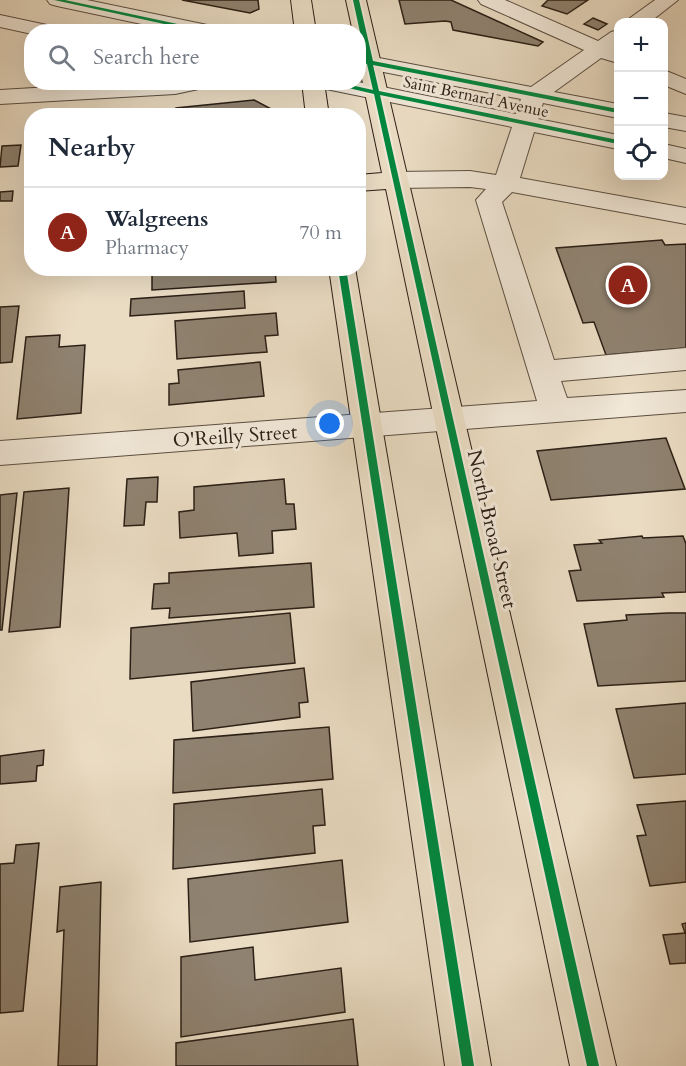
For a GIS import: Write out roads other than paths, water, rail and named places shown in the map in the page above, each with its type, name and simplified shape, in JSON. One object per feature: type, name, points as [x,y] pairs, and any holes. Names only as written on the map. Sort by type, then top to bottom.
[{"type":"main road","points":[[301,0],[305,24]]},
{"type":"main road","name":"North Broad Street","points":[[356,0],[360,24]]},
{"type":"main road","name":"North Broad Street","points":[[368,71],[396,180],[593,1066]]},
{"type":"main road","points":[[314,90],[317,108]]},
{"type":"main road","points":[[366,182],[396,180]]},
{"type":"main road","points":[[343,276],[468,1066]]},
{"type":"street","points":[[31,24],[59,0],[175,24]]},
{"type":"street","points":[[110,10],[129,0]]},
{"type":"street","points":[[488,0],[609,54]]},
{"type":"street","points":[[643,18],[668,0]]},
{"type":"street","points":[[0,21],[24,26]]},
{"type":"street","points":[[556,412],[489,200],[505,185],[534,95],[609,54]]},
{"type":"street","name":"Saint Bernard Avenue","points":[[368,71],[534,95],[614,110]]},
{"type":"street","name":"Saint Bernard Avenue","points":[[368,71],[526,122],[614,141]]},
{"type":"street","points":[[668,79],[686,87]]},
{"type":"street","points":[[0,97],[122,90]]},
{"type":"street","points":[[668,121],[686,124]]},
{"type":"street","points":[[668,153],[686,156]]},
{"type":"street","points":[[396,180],[470,180],[536,188],[686,216]]},
{"type":"street","points":[[543,372],[686,359]]},
{"type":"street","name":"O'Reilly Street","points":[[0,453],[449,421],[686,401]]},
{"type":"place","name":"Walgreens","points":[[628,285]]}]
